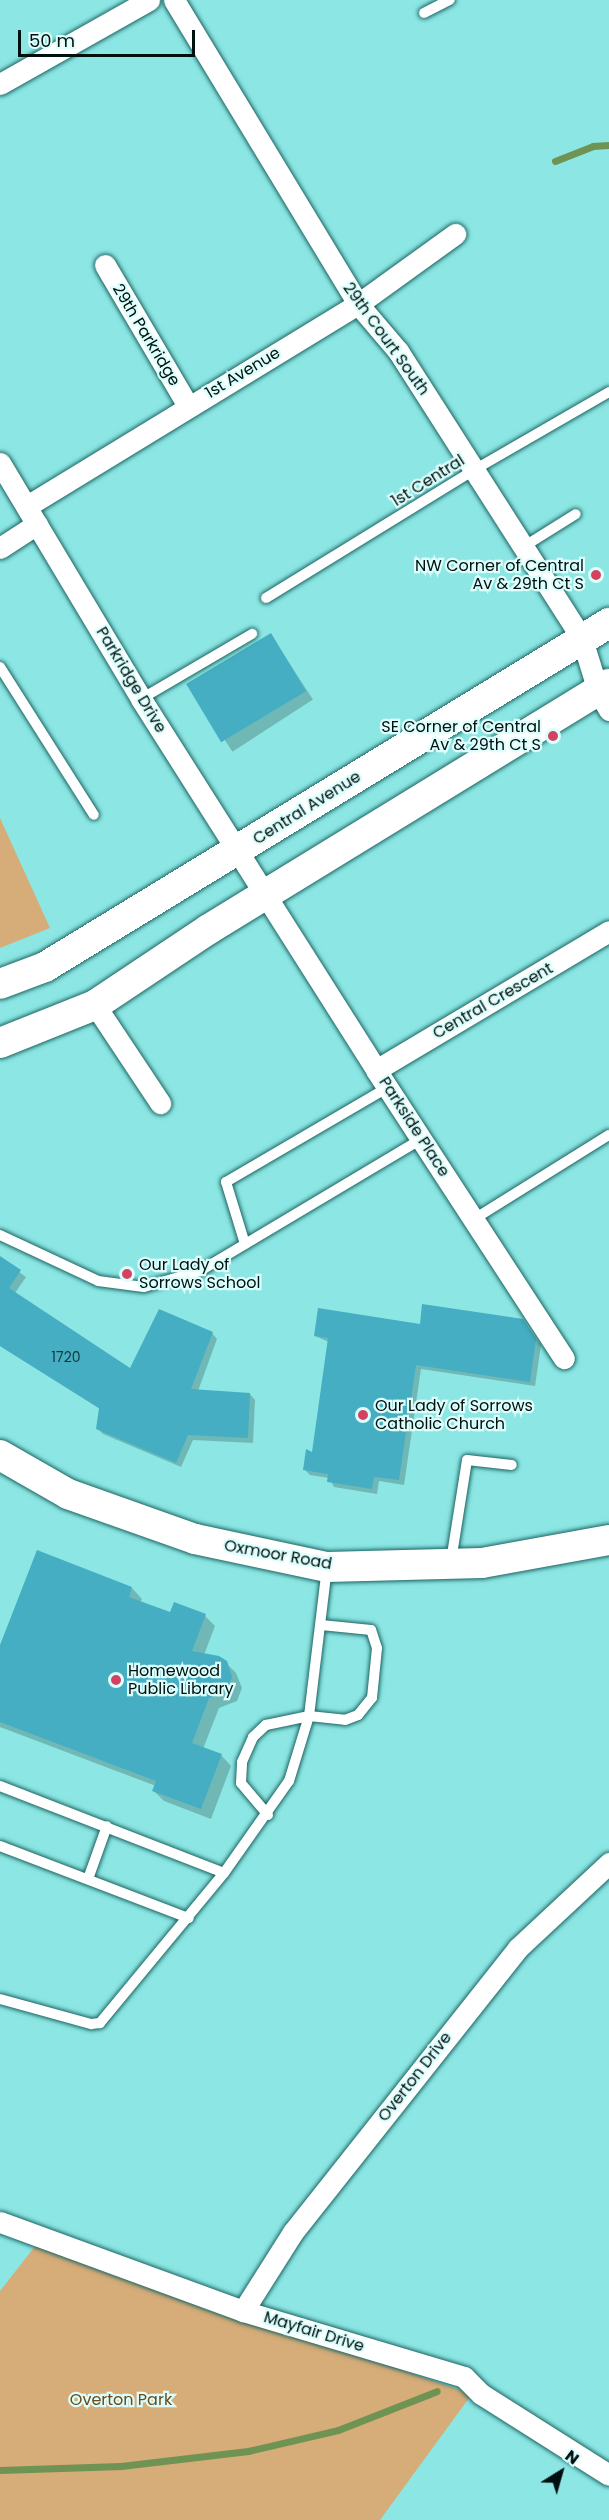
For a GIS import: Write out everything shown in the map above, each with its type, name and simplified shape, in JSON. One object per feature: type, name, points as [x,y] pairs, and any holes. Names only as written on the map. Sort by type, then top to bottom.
[{"type":"main road","name":"Central Avenue","points":[[0,984],[45,967],[609,623]]},
{"type":"main road","points":[[0,1043],[95,1005],[266,895],[605,695]]},
{"type":"main road","name":"Oxmoor Road","points":[[0,1455],[68,1494],[195,1539],[327,1567],[482,1563],[609,1540]]},
{"type":"street","points":[[0,84],[149,0]]},
{"type":"street","name":"29th Court South","points":[[174,0],[358,304],[398,351],[582,639],[605,695]]},
{"type":"street","name":"1st Avenue","points":[[0,548],[32,514],[188,406],[358,304],[455,234]]},
{"type":"street","name":"29th Parkridge","points":[[105,265],[188,406]]},
{"type":"street","name":"Parkridge Drive","points":[[0,463],[141,699],[266,895]]},
{"type":"street","name":"Parkside Place","points":[[266,895],[387,1088],[564,1358]]},
{"type":"street","name":"Central Crescent","points":[[376,1070],[609,931]]},
{"type":"street","points":[[95,1005],[160,1103]]},
{"type":"street","name":"Overton Drive","points":[[243,2311],[293,2232],[518,1948],[609,1863]]},
{"type":"street","name":"Mayfair Drive","points":[[0,2222],[243,2311],[464,2377],[481,2394],[609,2475]]},
{"type":"lane","points":[[424,13],[450,0]]},
{"type":"lane","name":"1st Central","points":[[266,598],[474,470],[609,392]]},
{"type":"lane","points":[[523,547],[576,514]]},
{"type":"lane","points":[[141,699],[252,634]]},
{"type":"lane","points":[[0,668],[94,814]]},
{"type":"lane","points":[[245,1244],[226,1182],[387,1088]]},
{"type":"lane","points":[[474,1219],[609,1135]]},
{"type":"lane","points":[[0,1235],[98,1281],[144,1287],[200,1271],[421,1139]]},
{"type":"lane","points":[[450,1564],[467,1460],[512,1465]]},
{"type":"lane","points":[[0,1999],[100,2023],[224,1874],[268,1815],[289,1781],[309,1716],[327,1567]]},
{"type":"lane","points":[[268,1815],[241,1783],[242,1762],[253,1737],[266,1725],[309,1716],[345,1720],[358,1715],[372,1698],[377,1648],[371,1630],[321,1625]]},
{"type":"lane","points":[[0,1786],[107,1826],[224,1874]]},
{"type":"lane","points":[[88,1879],[107,1826]]},
{"type":"lane","points":[[0,1846],[189,1918]]},
{"type":"green space","points":[[0,818],[50,928],[0,948]]},
{"type":"green space","name":"Overton Park","points":[[36,2245],[472,2394],[380,2520],[0,2520],[0,2291]]},
{"type":"building","points":[[271,633],[306,691],[221,742],[186,684]]},
{"type":"building","name":"Our Lady of Sorrows School","points":[[0,1256],[21,1270],[9,1288],[130,1368],[159,1309],[213,1332],[191,1389],[250,1393],[248,1438],[188,1435],[176,1463],[96,1429],[99,1408],[0,1346]]},
{"type":"building","name":"Our Lady of Sorrows Catholic Church","points":[[422,1304],[523,1319],[536,1339],[530,1382],[416,1365],[399,1480],[374,1477],[372,1489],[327,1482],[328,1474],[303,1470],[306,1449],[312,1452],[328,1338],[314,1336],[318,1308],[420,1324]]},
{"type":"building","name":"Homewood Public Library","points":[[37,1550],[132,1587],[129,1597],[170,1612],[174,1602],[206,1614],[192,1651],[219,1656],[227,1661],[232,1677],[227,1691],[209,1698],[192,1743],[222,1754],[201,1809],[152,1791],[156,1781],[0,1722],[0,1645]]},
{"type":"waterway","points":[[555,161],[593,146],[609,145]]},
{"type":"waterway","points":[[0,2470],[121,2466],[248,2451],[338,2430],[437,2391]]},
{"type":"place","name":"NW Corner of Central Av & 29th Ct S","points":[[596,575]]},
{"type":"place","name":"SE Corner of Central Av & 29th Ct S","points":[[553,736]]},
{"type":"place","name":"Our Lady of Sorrows School","points":[[127,1274]]},
{"type":"place","name":"Our Lady of Sorrows Catholic Church","points":[[363,1415]]},
{"type":"place","name":"Homewood Public Library","points":[[116,1680]]}]
